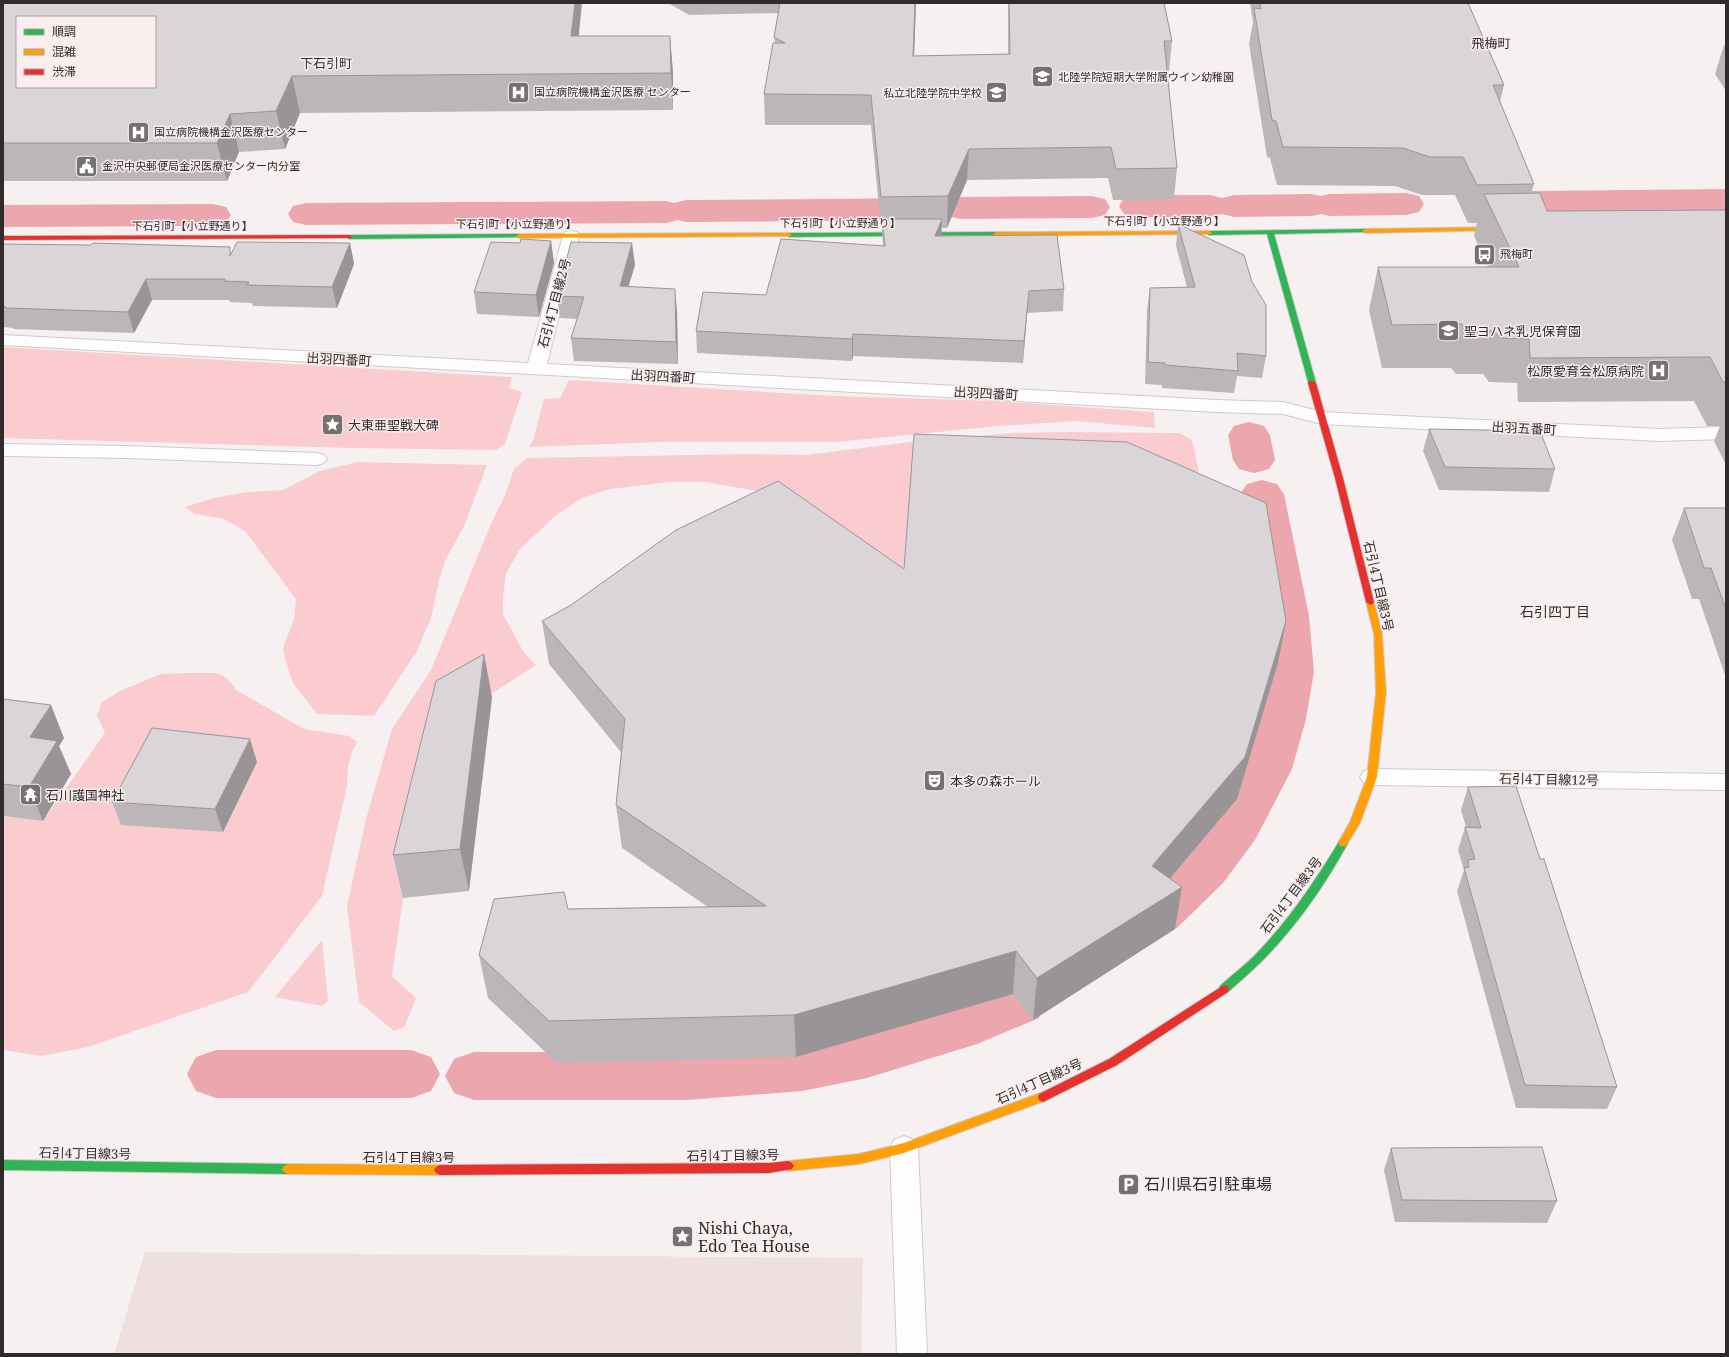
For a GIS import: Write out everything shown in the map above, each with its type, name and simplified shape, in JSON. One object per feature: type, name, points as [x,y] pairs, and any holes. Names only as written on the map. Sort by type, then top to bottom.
[{"type":"street","name":"下石引町【小立野通り】","points":[[3,238],[1270,232],[1519,229]]},
{"type":"street","name":"石引4丁目線3号","points":[[3,1166],[370,1170],[769,1168],[859,1160],[904,1148],[1033,1102],[1100,1068],[1159,1033],[1224,989],[1262,954],[1296,914],[1324,876],[1355,823],[1372,776],[1381,692],[1378,634],[1339,478],[1270,232]]},
{"type":"street","name":"石引4丁目線2号","points":[[536,369],[571,236]]},
{"type":"street","name":"出羽四番町","points":[[3,340],[1283,408],[1322,418]]},
{"type":"street","name":"出羽五番町","points":[[1322,418],[1660,435],[1726,433]]},
{"type":"street","points":[[3,450],[126,452],[317,459]]},
{"type":"street","name":"石引4丁目線12号","points":[[1372,776],[1726,782]]},
{"type":"street","points":[[904,1148],[912,1354]]},
{"type":"shaded area","points":[[3,347],[512,377],[509,388],[522,392],[505,444],[496,450],[350,448],[3,438]]},
{"type":"shaded area","points":[[569,380],[834,396],[996,401],[1154,412],[1155,428],[1077,421],[999,426],[836,442],[661,442],[529,447],[533,441],[544,399],[560,398]]},
{"type":"shaded area","points":[[1014,433],[1180,433],[1192,440],[1199,472],[1099,475],[907,566],[864,583],[763,492],[706,482],[669,482],[610,489],[582,498],[555,516],[519,550],[506,574],[503,597],[503,614],[523,651],[536,665],[445,724],[403,898],[392,976],[416,998],[405,1026],[394,1031],[359,1002],[347,906],[366,819],[392,729],[431,670],[491,524],[505,495],[514,469],[527,458],[746,454],[806,455],[927,440]]},
{"type":"shaded area","points":[[358,462],[487,465],[465,524],[446,559],[439,581],[431,618],[417,651],[374,716],[317,714],[293,683],[285,659],[283,648],[294,619],[296,599],[245,531],[224,519],[195,514],[185,507],[214,498],[248,492],[283,490],[320,471]]},
{"type":"shaded area","points":[[212,673],[222,675],[227,678],[236,690],[304,729],[349,736],[357,742],[349,763],[347,786],[322,896],[248,992],[88,1047],[41,1056],[3,1050],[3,816],[43,821],[105,733],[97,715],[102,702],[120,691],[161,674]]},
{"type":"shaded area","points":[[322,940],[328,1001],[322,1006],[275,997]]},
{"type":"shaded area","points":[[145,1252],[863,1258],[861,1354],[114,1354]]},
{"type":"building","name":"国立病院機構金沢医療 センター","points":[[3,3],[575,3],[571,36],[670,36],[671,73],[292,76],[276,111],[230,114],[217,143],[3,143]]},
{"type":"building","points":[[780,3],[915,3],[913,56],[1010,54],[1009,3],[1164,3],[1172,41],[1164,41],[1177,168],[1116,169],[1111,147],[969,149],[948,196],[881,197],[871,95],[764,94],[773,43],[785,43],[774,37]]},
{"type":"building","points":[[1260,3],[1468,3],[1504,85],[1493,85],[1534,184],[1477,185],[1463,157],[1430,157],[1403,148],[1283,147],[1276,121],[1272,120],[1254,8],[1261,9]]},
{"type":"building","points":[[1540,193],[1547,211],[1726,210],[1726,382],[1723,382],[1710,357],[1530,358],[1529,339],[1500,338],[1494,331],[1467,331],[1462,324],[1392,325],[1378,267],[1519,267],[1484,194]]},
{"type":"building","points":[[882,219],[942,219],[935,236],[1057,235],[1064,289],[1029,291],[1024,341],[853,334],[852,339],[696,331],[703,292],[766,295],[781,239],[885,246]]},
{"type":"building","points":[[1178,224],[1244,255],[1252,282],[1266,305],[1266,356],[1237,353],[1238,371],[1165,365],[1165,363],[1148,362],[1150,288],[1195,287]]},
{"type":"building","points":[[521,239],[551,241],[536,295],[474,292],[491,242],[520,243]]},
{"type":"building","points":[[237,242],[350,243],[332,287],[247,285],[249,282],[224,281],[225,279],[146,279],[128,312],[6,308],[3,306],[3,244],[91,245],[93,243],[230,247],[230,256]]},
{"type":"building","points":[[571,242],[632,243],[620,286],[675,289],[676,342],[571,338],[584,297],[557,296]]},
{"type":"building","points":[[1429,429],[1540,431],[1555,469],[1445,467]]},
{"type":"building","name":"本多の森ホール","points":[[914,434],[1127,442],[1266,503],[1286,621],[1245,757],[1152,866],[1182,887],[1037,978],[1016,951],[794,1015],[549,1021],[479,955],[494,899],[564,892],[568,909],[766,906],[616,805],[625,719],[542,621],[571,605],[676,530],[778,481],[904,569]]},
{"type":"building","points":[[1684,508],[1726,508],[1726,609],[1711,568],[1704,568]]},
{"type":"building","points":[[484,654],[460,849],[393,855],[436,681]]},
{"type":"building","points":[[3,699],[51,705],[30,737],[57,741],[29,787],[3,784]]},
{"type":"building","points":[[152,728],[250,739],[215,809],[112,802]]},
{"type":"building","points":[[1516,786],[1540,859],[1544,859],[1617,1087],[1525,1085],[1464,868],[1469,867],[1468,860],[1475,859],[1465,827],[1481,828],[1468,787]]},
{"type":"building","points":[[1542,1147],[1557,1201],[1402,1200],[1391,1148]]},
{"type":"waterway","points":[[1532,202],[1726,200]]},
{"type":"waterway","points":[[1330,205],[1406,204]]},
{"type":"waterway","points":[[1234,206],[1312,205]]},
{"type":"waterway","points":[[1137,206],[1210,206]]},
{"type":"waterway","points":[[961,208],[1092,207]]},
{"type":"waterway","points":[[686,211],[939,209]]},
{"type":"waterway","points":[[306,214],[666,212]]},
{"type":"waterway","points":[[3,216],[213,215]]},
{"type":"waterway","points":[[1249,435],[1254,460]]},
{"type":"waterway","points":[[1158,913],[1204,869],[1237,826],[1267,769],[1281,719],[1290,672],[1286,616],[1262,494]]},
{"type":"waterway","points":[[474,1076],[687,1076],[802,1067],[867,1054],[957,1028],[1019,1002]]},
{"type":"waterway","points":[[216,1074],[411,1074]]},
{"type":"traffic: fast","points":[[1209,233],[1365,231]]},
{"type":"traffic: fast","points":[[1270,232],[1312,383]]},
{"type":"traffic: fast","points":[[789,235],[996,234]]},
{"type":"traffic: fast","points":[[349,237],[519,236]]},
{"type":"traffic: fast","points":[[1224,989],[1258,958],[1296,914],[1316,886],[1343,843]]},
{"type":"traffic: fast","points":[[3,1165],[288,1169]]},
{"type":"traffic: slow","points":[[1365,231],[1506,229]]},
{"type":"traffic: slow","points":[[996,234],[1209,233]]},
{"type":"traffic: slow","points":[[519,236],[789,235]]},
{"type":"traffic: slow","points":[[1343,843],[1355,823],[1372,777],[1381,692],[1378,634],[1370,602]]},
{"type":"traffic: slow","points":[[788,1166],[859,1159],[904,1148],[1043,1097]]},
{"type":"traffic: slow","points":[[288,1169],[440,1170]]},
{"type":"traffic: jam","points":[[3,238],[349,237]]},
{"type":"traffic: jam","points":[[1312,383],[1339,478],[1370,602]]},
{"type":"traffic: jam","points":[[1043,1097],[1113,1062],[1224,989]]},
{"type":"traffic: jam","points":[[440,1170],[769,1168],[788,1166]]},
{"type":"place","name":"北陸学院短期大学附属ウイン幼稚園","points":[[1043,77]]},
{"type":"place","name":"国立病院機構金沢医療 センター","points":[[519,92]]},
{"type":"place","name":"私立北陸学院中学校","points":[[997,93]]},
{"type":"place","name":"国立病院機構金沢医療センター","points":[[138,132]]},
{"type":"place","name":"金沢中央郵便局金沢医療センター内分室","points":[[87,166]]},
{"type":"place","name":"飛梅町","points":[[1485,254]]},
{"type":"place","name":"聖ヨハネ乳児保育園","points":[[1448,331]]},
{"type":"place","name":"松原愛育会松原病院","points":[[1659,371]]},
{"type":"place","name":"大東亜聖戦大碑","points":[[332,425]]},
{"type":"place","name":"本多の森ホール","points":[[935,781]]},
{"type":"place","name":"石川護国神社","points":[[31,795]]},
{"type":"place","name":"石川県石引駐車場","points":[[1128,1184]]},
{"type":"place","name":"Nishi Chaya, Edo Tea House","points":[[682,1237]]},
{"type":"district","name":"飛梅町","points":[[1491,43]]},
{"type":"district","name":"下石引町","points":[[326,63]]},
{"type":"district","name":"石引四丁目","points":[[1555,612]]}]
